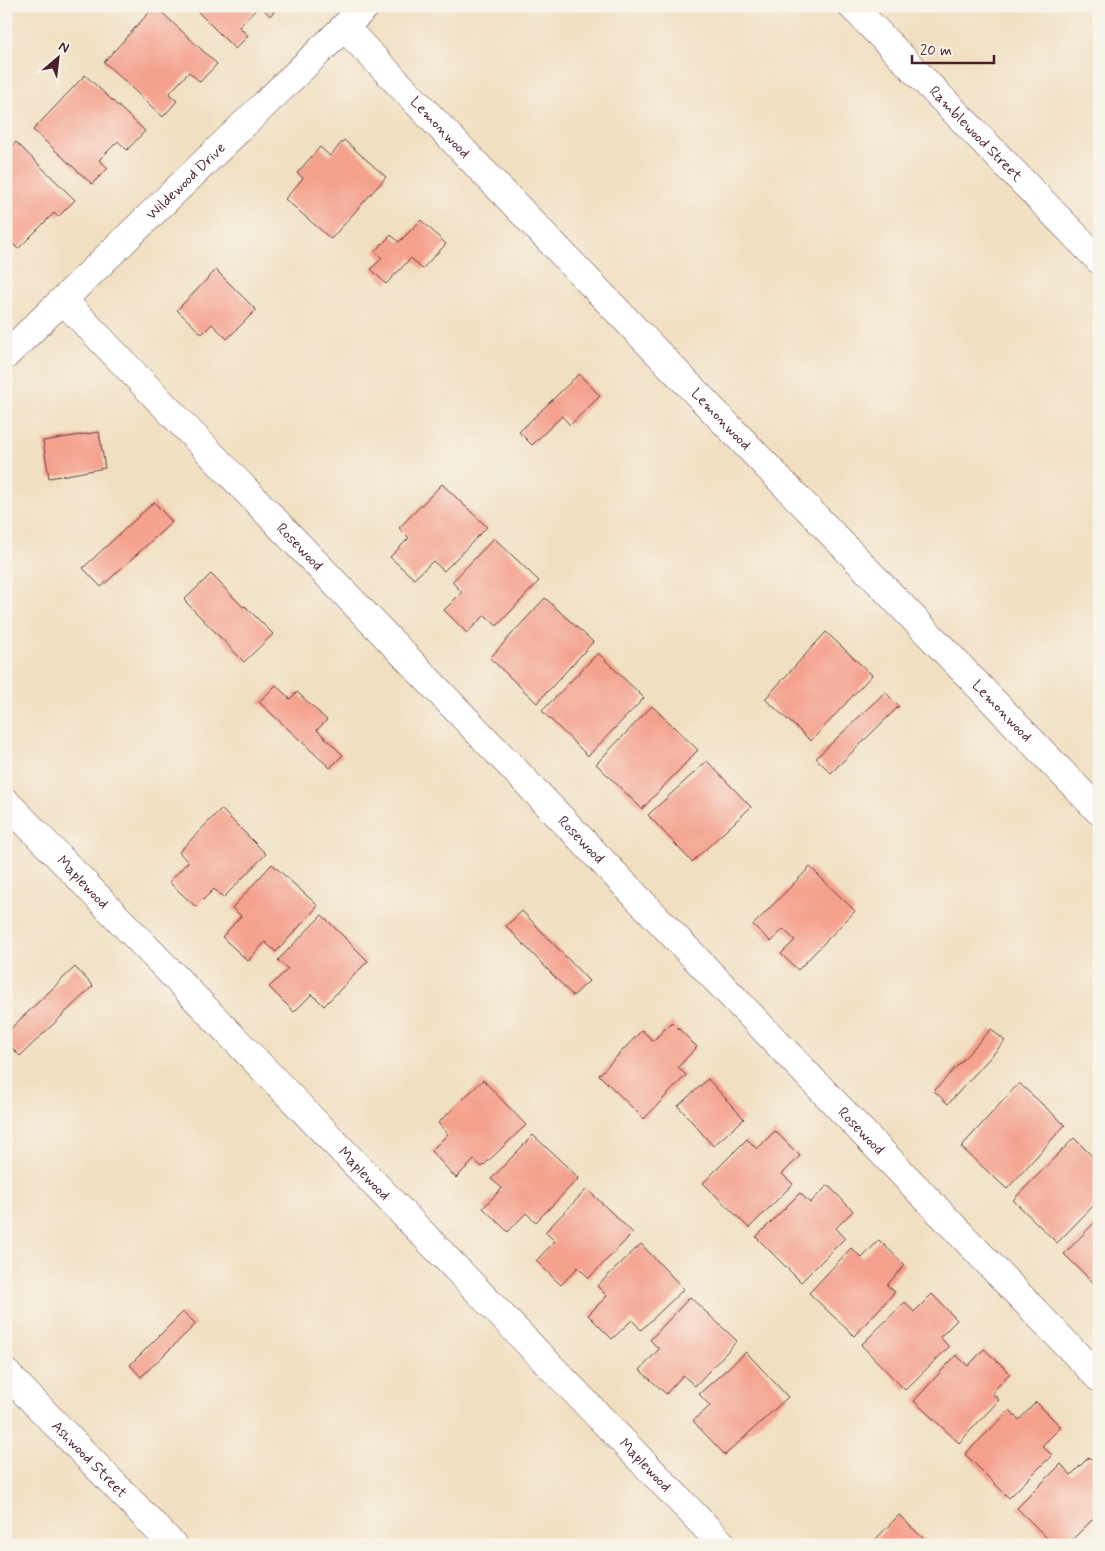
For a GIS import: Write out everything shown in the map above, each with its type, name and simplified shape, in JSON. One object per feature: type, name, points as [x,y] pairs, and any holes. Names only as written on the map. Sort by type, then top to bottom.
[{"type":"street","name":"Wildewood Drive","points":[[6,355],[366,6]]},
{"type":"street","name":"Ramblewood Street","points":[[852,6],[1099,260]]},
{"type":"street","name":"Lemonwood","points":[[344,27],[1099,811]]},
{"type":"street","name":"Rosewood","points":[[63,300],[1099,1378]]},
{"type":"street","name":"Maplewood","points":[[6,802],[723,1545]]},
{"type":"street","name":"Ashwood Street","points":[[6,1373],[173,1545]]},
{"type":"building","points":[[155,6],[217,64],[200,82],[189,72],[169,94],[177,101],[163,117],[104,62]]},
{"type":"building","points":[[192,6],[259,6],[239,27],[248,36],[235,49]]},
{"type":"building","points":[[261,6],[279,6],[270,16]]},
{"type":"building","points":[[85,75],[145,131],[127,150],[118,141],[99,160],[108,168],[92,184],[33,130]]},
{"type":"building","points":[[344,140],[386,177],[331,239],[285,199],[303,178],[297,173],[320,147],[330,156]]},
{"type":"building","points":[[16,142],[75,200],[58,217],[54,213],[18,249],[6,237],[6,151]]},
{"type":"building","points":[[421,220],[446,244],[422,269],[411,258],[386,284],[371,269],[382,258],[375,251],[391,235],[399,242]]},
{"type":"building","points":[[216,270],[256,310],[227,339],[212,324],[202,334],[177,310]]},
{"type":"building","points":[[579,374],[600,396],[570,425],[562,416],[532,445],[519,432]]},
{"type":"building","points":[[99,432],[105,468],[49,478],[43,441]]},
{"type":"building","points":[[442,484],[487,527],[444,571],[433,561],[414,579],[390,557],[409,538],[399,528]]},
{"type":"building","points":[[154,502],[172,522],[101,587],[83,568]]},
{"type":"building","points":[[494,538],[539,581],[497,626],[485,615],[467,633],[444,610],[462,592],[452,582]]},
{"type":"building","points":[[211,574],[273,634],[244,662],[184,600]]},
{"type":"building","points":[[545,598],[593,642],[537,703],[490,658]]},
{"type":"building","points":[[826,632],[872,675],[811,741],[765,699]]},
{"type":"building","points":[[598,653],[644,698],[588,756],[542,711]]},
{"type":"building","points":[[276,685],[290,699],[297,692],[327,720],[317,730],[343,755],[330,768],[259,702]]},
{"type":"building","points":[[885,692],[899,706],[831,773],[816,758]]},
{"type":"building","points":[[652,706],[698,750],[642,809],[596,764]]},
{"type":"building","points":[[707,761],[751,807],[692,862],[648,815]]},
{"type":"building","points":[[221,809],[266,854],[223,898],[214,889],[196,907],[169,882],[188,862],[179,852]]},
{"type":"building","points":[[272,864],[318,906],[276,952],[265,942],[248,961],[222,937],[241,916],[232,908]]},
{"type":"building","points":[[810,867],[855,911],[798,970],[781,954],[795,940],[783,929],[771,942],[753,925]]},
{"type":"building","points":[[522,911],[589,981],[573,996],[506,926]]},
{"type":"building","points":[[322,915],[368,961],[324,1006],[312,994],[294,1012],[269,987],[288,969],[278,960]]},
{"type":"building","points":[[75,967],[93,986],[20,1056],[6,1042],[6,1033]]},
{"type":"building","points":[[672,1022],[697,1047],[678,1067],[686,1075],[644,1119],[599,1075],[642,1030],[653,1041]]},
{"type":"building","points":[[991,1029],[1005,1041],[948,1104],[934,1091]]},
{"type":"building","points":[[708,1079],[744,1119],[713,1146],[678,1106]]},
{"type":"building","points":[[483,1080],[526,1125],[482,1167],[474,1160],[456,1178],[431,1151],[448,1134],[438,1123]]},
{"type":"building","points":[[1019,1083],[1065,1125],[1007,1189],[961,1147]]},
{"type":"building","points":[[775,1131],[800,1156],[782,1174],[793,1184],[749,1228],[703,1183],[747,1139],[757,1149]]},
{"type":"building","points":[[533,1135],[579,1178],[536,1222],[526,1213],[508,1232],[483,1208],[502,1188],[491,1179]]},
{"type":"building","points":[[1074,1138],[1099,1163],[1099,1200],[1057,1243],[1013,1200]]},
{"type":"building","points":[[828,1185],[853,1211],[836,1228],[845,1238],[801,1282],[756,1237],[800,1193],[810,1203]]},
{"type":"building","points":[[587,1189],[633,1233],[589,1278],[578,1267],[561,1285],[536,1261],[555,1241],[545,1232]]},
{"type":"building","points":[[1099,1218],[1099,1288],[1064,1254]]},
{"type":"building","points":[[879,1240],[905,1265],[887,1285],[895,1292],[854,1336],[809,1293],[851,1248],[862,1258]]},
{"type":"building","points":[[641,1244],[684,1289],[641,1330],[632,1320],[612,1339],[588,1315],[607,1296],[597,1286]]},
{"type":"building","points":[[932,1294],[957,1320],[940,1337],[949,1347],[905,1390],[861,1345],[905,1302],[914,1312]]},
{"type":"building","points":[[690,1297],[737,1341],[695,1386],[683,1375],[666,1394],[640,1370],[659,1349],[650,1340]]},
{"type":"building","points":[[183,1312],[196,1324],[141,1377],[130,1365]]},
{"type":"building","points":[[984,1349],[1010,1373],[992,1393],[999,1400],[959,1443],[914,1401],[956,1355],[968,1366]]},
{"type":"building","points":[[746,1352],[788,1397],[725,1455],[693,1421],[710,1406],[699,1394]]},
{"type":"building","points":[[1036,1402],[1061,1427],[1042,1446],[1052,1455],[1009,1498],[965,1454],[1010,1410],[1019,1420]]},
{"type":"building","points":[[1089,1457],[1099,1467],[1099,1498],[1095,1501],[1099,1505],[1099,1513],[1067,1545],[1054,1545],[1017,1508],[1061,1464],[1071,1475]]},
{"type":"building","points":[[899,1515],[930,1545],[870,1545]]}]
